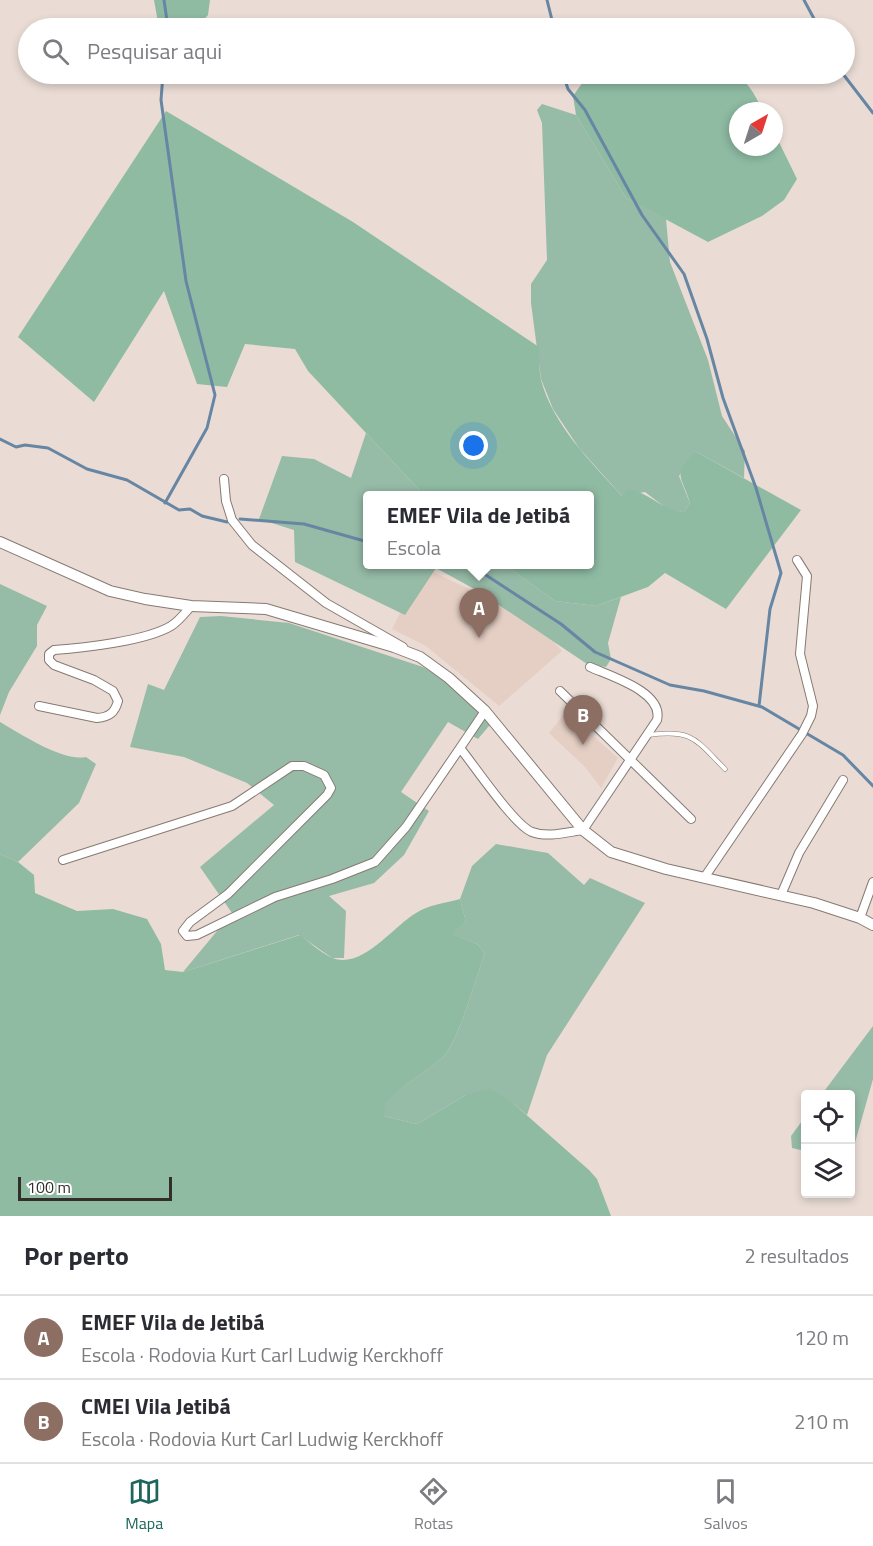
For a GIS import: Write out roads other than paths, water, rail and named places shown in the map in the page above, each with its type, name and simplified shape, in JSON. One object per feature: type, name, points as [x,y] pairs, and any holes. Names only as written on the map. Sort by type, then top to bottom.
[{"type":"street","points":[[224,479],[232,520],[252,545],[326,603],[420,657],[449,678],[484,711],[584,830],[605,848],[629,859],[781,895],[860,918],[873,926]]},
{"type":"street","points":[[0,542],[110,591],[191,606],[266,609],[394,647],[420,657]]},
{"type":"street","points":[[704,878],[802,734],[811,716],[813,706],[800,654],[807,576],[797,560]]},
{"type":"street","points":[[39,706],[97,718],[107,717],[116,710],[118,700],[113,691],[94,680],[54,665],[49,660],[49,654],[54,650],[154,633],[178,621],[191,606]]},
{"type":"street","points":[[584,830],[657,720],[657,705],[640,690],[590,667]]},
{"type":"street","points":[[560,692],[691,819]]},
{"type":"street","points":[[63,860],[232,806],[292,766],[304,766],[324,775],[330,788],[327,795],[228,894],[183,931],[188,936],[197,935],[275,897],[332,879],[375,862],[406,827],[484,711]]},
{"type":"street","points":[[460,748],[522,826],[545,835],[584,830]]},
{"type":"street","points":[[781,895],[799,853],[843,780]]},
{"type":"street","points":[[860,918],[873,882]]},
{"type":"lane","points":[[647,735],[670,732],[688,735],[725,770]]},
{"type":"waterway","points":[[164,0],[167,18]]},
{"type":"waterway","points":[[547,0],[552,18]]},
{"type":"waterway","points":[[804,0],[814,18]]},
{"type":"waterway","points":[[162,84],[161,100],[186,281],[215,395],[207,428],[165,503]]},
{"type":"waterway","points":[[566,84],[585,110],[642,215],[684,274],[707,339],[723,398],[756,488],[781,573],[770,609],[759,706]]},
{"type":"waterway","points":[[851,84],[873,113]]},
{"type":"waterway","points":[[0,439],[16,447],[25,445],[48,448],[87,469],[127,480],[179,510],[190,509],[202,516],[227,522]]},
{"type":"waterway","points":[[240,519],[304,524],[363,541]]},
{"type":"waterway","points":[[477,569],[561,624],[595,652],[670,685],[704,691],[762,707],[843,755],[873,786]]},
{"type":"place","name":"EMEF Vila de Jetibá","points":[[479,638]]},
{"type":"place","name":"CMEI Vila Jetibá","points":[[583,745]]}]
